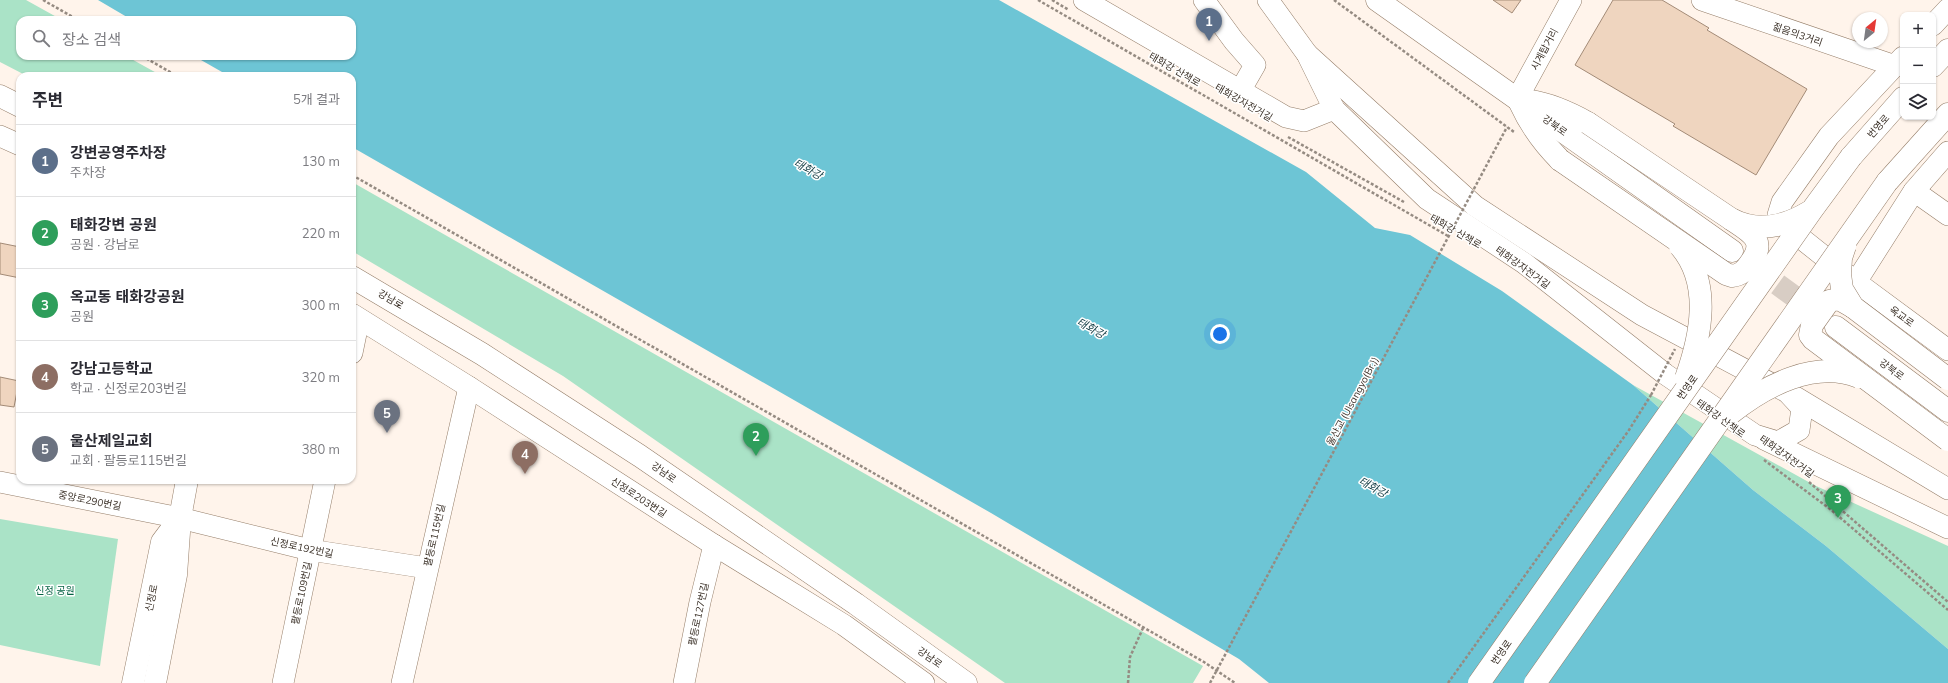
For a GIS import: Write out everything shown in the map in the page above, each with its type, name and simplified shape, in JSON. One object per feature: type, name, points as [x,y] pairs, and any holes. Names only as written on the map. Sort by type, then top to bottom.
[{"type":"main road","name":"강북로","points":[[1377,0],[1732,251]]},
{"type":"main road","points":[[1936,63],[1948,50]]},
{"type":"main road","points":[[0,96],[16,104]]},
{"type":"main road","points":[[1517,99],[1542,102],[1566,111],[1588,123],[1753,235],[1757,240],[1759,247],[1758,253],[1744,272],[1732,276],[1726,274],[1560,160],[1544,143],[1530,123],[1517,99]]},
{"type":"main road","name":"번영로","points":[[1479,683],[1812,210],[1851,157],[1900,101]]},
{"type":"main road","points":[[1535,683],[1887,182],[1948,114]]},
{"type":"main road","points":[[1731,219],[1742,225],[1765,228],[1789,222],[1812,210]]},
{"type":"main road","points":[[1849,236],[1841,258],[1840,274],[1842,289],[1853,307]]},
{"type":"main road","points":[[1674,238],[1690,259],[1700,288],[1701,303],[1698,334],[1687,376],[1677,401]]},
{"type":"main road","name":"강남로","points":[[356,279],[489,358],[640,456],[856,604],[966,683]]},
{"type":"main road","points":[[1948,379],[1853,307],[1839,299],[1829,301],[1812,325],[1810,335],[1948,440]]},
{"type":"main road","name":"강북로","points":[[1836,327],[1948,411]]},
{"type":"main road","points":[[1715,427],[1757,396],[1794,377],[1808,373],[1840,372],[1869,381]]},
{"type":"main road","name":"신정로","points":[[155,683],[162,542],[180,518],[186,484]]},
{"type":"main road","name":"신정로","points":[[133,683],[158,612]]},
{"type":"street","points":[[1204,0],[1234,41],[1255,65],[1240,91]]},
{"type":"street","points":[[1268,0],[1307,54],[1334,109],[1427,199],[1524,264],[1665,374],[1755,435],[1858,486],[1948,528]]},
{"type":"street","name":"시계탑거리","points":[[1517,99],[1571,0]]},
{"type":"street","name":"젊음의3거리","points":[[1702,0],[1899,61]]},
{"type":"street","points":[[1078,6],[1240,91],[1286,118],[1304,121],[1334,109]]},
{"type":"street","points":[[1936,22],[1948,9]]},
{"type":"street","points":[[1307,54],[1475,206],[1642,315],[1787,392],[1948,489]]},
{"type":"street","name":"옥교로","points":[[1899,61],[1829,136],[1782,202],[1778,215],[1782,223],[1856,282],[1948,350]]},
{"type":"street","points":[[0,136],[16,143]]},
{"type":"street","points":[[0,150],[16,157]]},
{"type":"street","points":[[1856,282],[1914,191],[1948,152]]},
{"type":"street","points":[[1914,191],[1948,215]]},
{"type":"street","name":"신정로203번길","points":[[356,316],[469,387],[714,546],[844,625],[924,683]]},
{"type":"street","name":"팔등로115번길","points":[[402,683],[426,568],[469,387]]},
{"type":"street","points":[[1755,435],[1778,442],[1799,430],[1802,408],[1787,392]]},
{"type":"street","points":[[1787,392],[1948,500]]},
{"type":"street","name":"중앙로290번길","points":[[0,482],[180,518]]},
{"type":"street","points":[[176,484],[180,518]]},
{"type":"street","points":[[180,518],[197,484]]},
{"type":"street","name":"팔등로109번길","points":[[283,683],[324,484]]},
{"type":"street","name":"신정로192번길","points":[[180,518],[310,550],[426,568]]},
{"type":"street","name":"팔등로127번길","points":[[684,683],[700,602],[714,546]]},
{"type":"path","points":[[42,0],[71,16]]},
{"type":"path","name":"태화강 산책로","points":[[1038,0],[1454,239]]},
{"type":"path","points":[[1052,0],[1078,6]]},
{"type":"path","name":"울산교 (Ulsangyo(Br.))","points":[[1210,683],[1507,127],[1334,0]]},
{"type":"path","points":[[149,60],[170,72]]},
{"type":"path","points":[[1284,134],[1408,205]]},
{"type":"path","points":[[356,177],[1204,662],[1234,683]]},
{"type":"path","points":[[1449,227],[1456,232]]},
{"type":"path","points":[[1448,683],[1630,430],[1651,395],[1678,342]]},
{"type":"path","points":[[1659,378],[1666,382]]},
{"type":"path","points":[[1654,379],[1660,384]]},
{"type":"path","points":[[1764,459],[1830,510],[1948,610]]},
{"type":"path","name":"태화강자전거길","points":[[1808,481],[1948,602]]},
{"type":"path","points":[[1128,683],[1130,657],[1143,628]]},
{"type":"green space","points":[[0,0],[26,0],[55,16],[16,16],[16,60],[133,60],[155,72],[19,72],[0,62]]},
{"type":"green space","points":[[356,184],[1203,666],[1193,683],[1005,683],[563,376],[356,253]]},
{"type":"green space","points":[[1633,385],[1814,485],[1948,546],[1948,649],[1826,546],[1753,490]]},
{"type":"green space","name":"신정 공원","points":[[0,519],[118,539],[100,666],[0,645]]},
{"type":"water","name":"태화강","points":[[98,0],[999,0],[1306,172],[1375,228],[1410,235],[1502,291],[1633,385],[1753,490],[1826,546],[1948,649],[1948,683],[1269,683],[1239,659],[991,513],[356,149],[356,72],[222,72],[201,60],[356,60],[356,16],[125,16]]},
{"type":"building","points":[[1493,0],[1521,0],[1512,13]]},
{"type":"building","points":[[1613,0],[1662,0],[1709,28],[1707,30],[1807,89],[1756,175],[1673,126],[1675,124],[1575,65]]},
{"type":"building","points":[[0,243],[16,246],[16,277],[0,274]]},
{"type":"building","points":[[0,377],[16,380],[16,397],[14,407],[0,405]]},
{"type":"tunnel","points":[[1751,265],[1817,313]]},
{"type":"place","name":"강변공영주차장","points":[[1209,41]]},
{"type":"place","name":"울산제일교회","points":[[387,433]]},
{"type":"place","name":"태화강변 공원","points":[[756,456]]},
{"type":"place","name":"강남고등학교","points":[[525,474]]},
{"type":"place","name":"옥교동 태화강공원","points":[[1838,518]]}]
